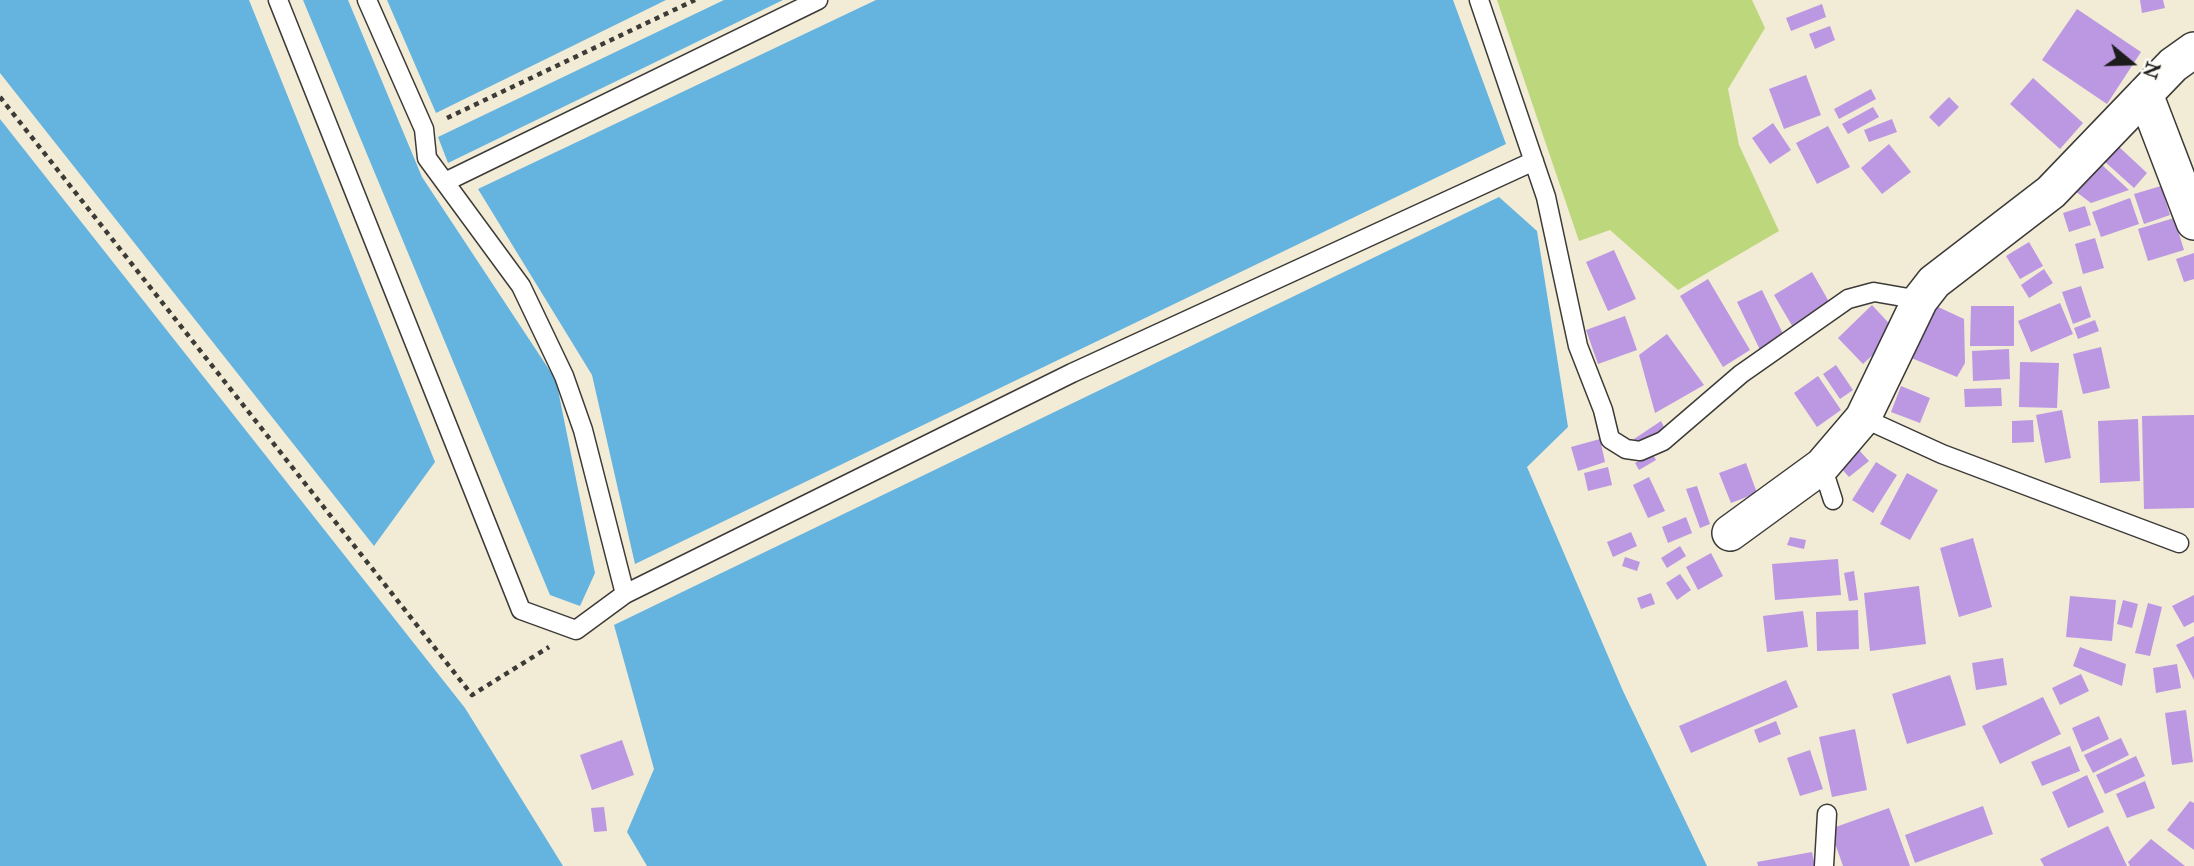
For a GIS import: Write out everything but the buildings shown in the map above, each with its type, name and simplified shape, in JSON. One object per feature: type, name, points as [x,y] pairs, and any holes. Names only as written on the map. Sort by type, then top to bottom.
[{"type":"street","points":[[1730,533],[1822,466],[1863,418],[1920,300],[1934,282],[2051,192],[2173,65],[2194,50]]},
{"type":"street","points":[[2145,94],[2194,222]]},
{"type":"lane","points":[[278,0],[521,610],[576,630],[625,594],[1072,373],[1534,161]]},
{"type":"lane","points":[[368,0],[424,129],[428,158],[521,286],[564,376],[583,430],[625,594]]},
{"type":"lane","points":[[445,182],[818,0]]},
{"type":"lane","points":[[1479,0],[1546,197],[1578,346],[1603,410],[1610,439],[1626,449],[1640,451],[1663,441],[1741,374],[1848,299],[1874,292],[1920,300]]},
{"type":"lane","points":[[1863,418],[1942,454],[2179,543]]},
{"type":"lane","points":[[1822,466],[1833,500]]},
{"type":"lane","points":[[1824,866],[1827,814]]},
{"type":"path","points":[[424,129],[695,0]]},
{"type":"path","points":[[0,97],[472,695],[576,630]]},
{"type":"green space","points":[[1497,0],[1752,0],[1765,28],[1728,89],[1739,145],[1779,231],[1678,290],[1610,230],[1579,241]]},
{"type":"water","points":[[0,0],[249,0],[435,462],[374,546],[0,73]]},
{"type":"water","points":[[303,0],[348,0],[422,177],[556,380],[595,573],[580,606],[550,595]]},
{"type":"water","points":[[387,0],[666,0],[436,113]]},
{"type":"water","points":[[724,0],[783,0],[448,163],[438,137]]},
{"type":"water","points":[[876,0],[1453,0],[1506,144],[635,564],[592,375],[478,189]]},
{"type":"water","points":[[0,119],[465,708],[563,866],[0,866]]},
{"type":"water","points":[[1499,197],[1537,231],[1568,427],[1527,467],[1623,691],[1707,866],[647,866],[627,832],[654,769],[614,625]]}]
